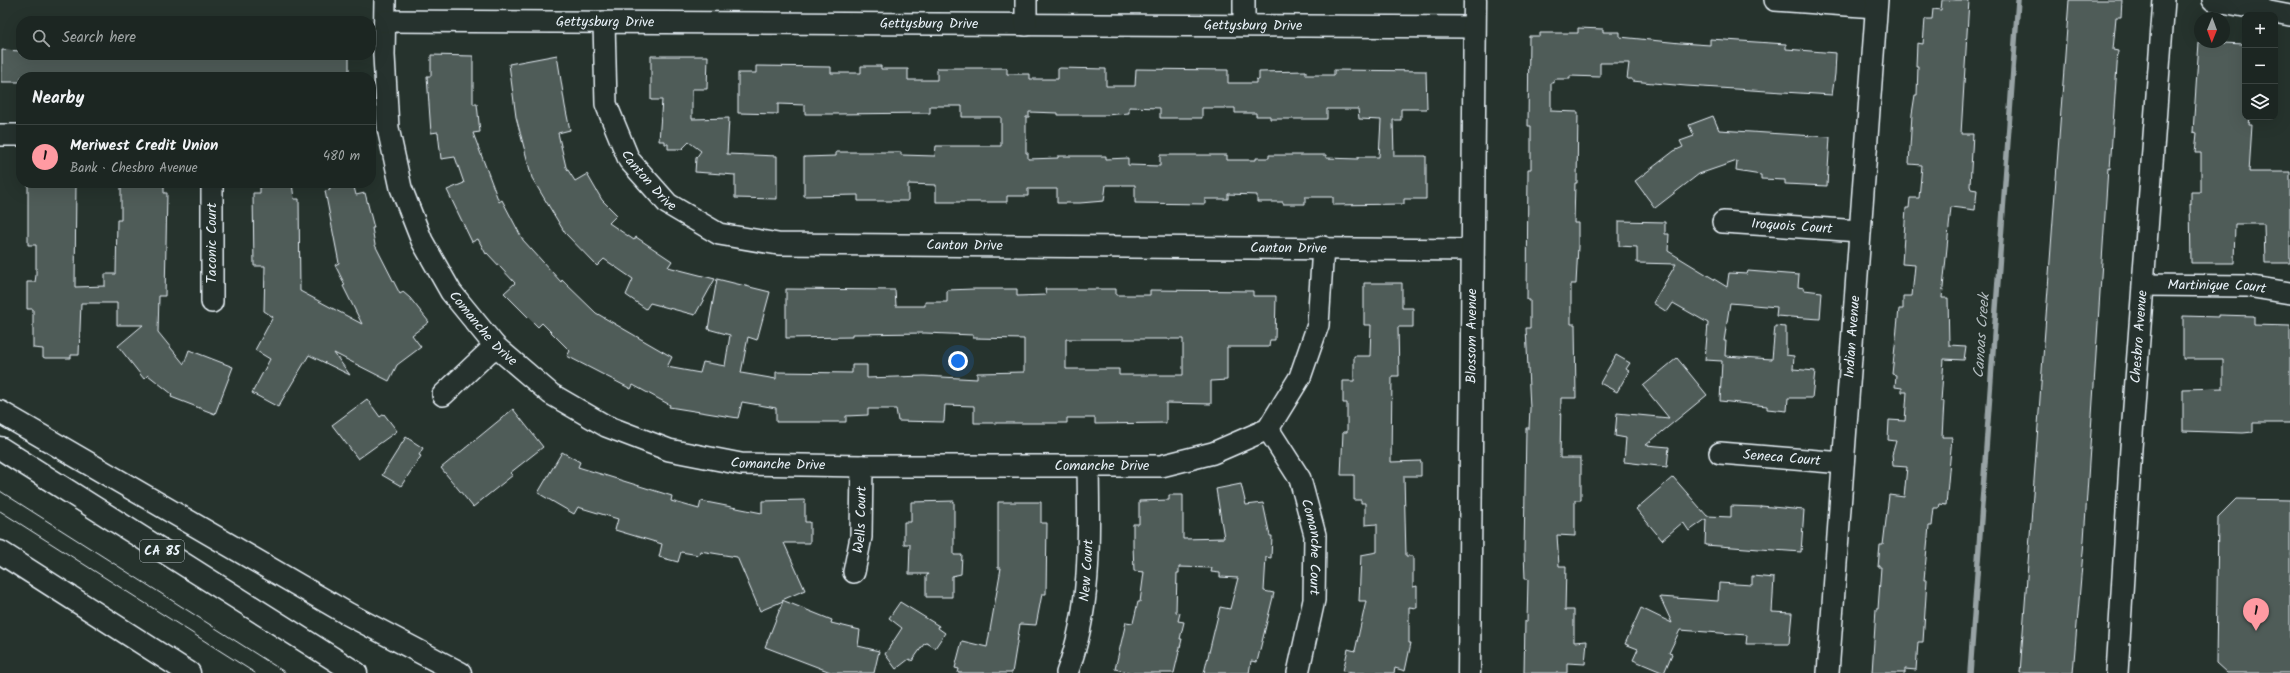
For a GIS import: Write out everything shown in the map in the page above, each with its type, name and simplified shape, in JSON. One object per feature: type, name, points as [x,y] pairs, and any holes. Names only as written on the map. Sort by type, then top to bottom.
[{"type":"main road","name":"Blossom Avenue","points":[[1469,673],[1475,0]]},
{"type":"main road","points":[[0,412],[348,614],[460,673]]},
{"type":"main road","name":"CA 85","points":[[0,448],[356,673]]},
{"type":"main road","points":[[0,552],[189,673]]},
{"type":"main road","points":[[325,654],[363,673]]},
{"type":"street","name":"Comanche Drive","points":[[385,0],[379,129],[422,241],[452,292],[495,346],[551,394],[606,426],[669,450],[741,464],[862,466],[1161,466],[1213,453],[1268,430]]},
{"type":"street","points":[[1026,0],[1026,25]]},
{"type":"street","points":[[1244,0],[1244,25]]},
{"type":"street","points":[[1775,0],[1877,3]]},
{"type":"street","name":"Chesbro Avenue","points":[[2117,673],[2164,0]]},
{"type":"street","points":[[2213,0],[2290,15]]},
{"type":"street","name":"Indian Avenue","points":[[1828,673],[1877,3]]},
{"type":"street","name":"Gettysburg Drive","points":[[385,21],[1474,27]]},
{"type":"street","name":"Canton Drive","points":[[604,22],[606,104],[629,160],[668,204],[719,234],[778,244],[1323,247],[1472,250]]},
{"type":"street","points":[[0,135],[16,135]]},
{"type":"street","name":"Taconic Court","points":[[212,188],[212,302]]},
{"type":"street","name":"Iroquois Court","points":[[1724,222],[1860,231]]},
{"type":"street","points":[[1268,430],[1300,377],[1318,325],[1323,247]]},
{"type":"street","name":"Martinique Court","points":[[2144,285],[2247,286],[2290,293]]},
{"type":"street","points":[[443,395],[495,346]]},
{"type":"street","name":"Comanche Court","points":[[1268,430],[1300,479],[1315,535],[1314,600],[1298,673]]},
{"type":"street","name":"Seneca Court","points":[[1720,453],[1844,463]]},
{"type":"street","name":"Wells Court","points":[[854,572],[861,537],[862,466]]},
{"type":"street","name":"New Court","points":[[1067,673],[1076,651],[1089,565],[1088,466]]},
{"type":"building","points":[[1942,0],[1969,0],[1961,134],[1973,134],[1970,186],[1971,189],[1977,190],[1975,210],[1951,207],[1942,298],[1948,298],[1949,345],[1966,346],[1964,360],[1944,359],[1941,401],[1944,401],[1942,437],[1952,437],[1946,505],[1940,504],[1939,508],[1934,508],[1932,526],[1929,526],[1924,580],[1927,580],[1923,642],[1918,642],[1916,670],[1905,669],[1905,673],[1872,673],[1876,609],[1878,609],[1881,567],[1878,567],[1880,545],[1883,545],[1889,495],[1904,497],[1907,467],[1893,466],[1892,455],[1896,441],[1888,440],[1889,420],[1905,421],[1907,392],[1902,392],[1902,388],[1895,387],[1896,375],[1892,374],[1899,309],[1903,309],[1903,296],[1912,296],[1915,265],[1902,264],[1906,208],[1909,208],[1910,198],[1919,198],[1922,165],[1909,164],[1912,114],[1915,95],[1917,95],[1917,43],[1923,44],[1925,19],[1932,19],[1933,9],[1941,10]]},
{"type":"building","points":[[2069,0],[2122,0],[2121,17],[2116,17],[2113,50],[2118,51],[2110,169],[2108,168],[2084,540],[2073,673],[2020,673]]},
{"type":"building","points":[[1578,28],[1603,29],[1603,32],[1620,32],[1620,37],[1680,43],[1710,45],[1710,39],[1786,44],[1786,49],[1836,53],[1835,74],[1832,95],[1686,86],[1632,81],[1632,79],[1627,79],[1629,63],[1600,63],[1600,77],[1570,76],[1570,79],[1554,79],[1554,83],[1551,82],[1551,111],[1578,112],[1577,183],[1575,183],[1574,223],[1578,223],[1578,246],[1576,284],[1571,284],[1571,324],[1575,324],[1576,398],[1561,398],[1560,458],[1581,458],[1581,500],[1575,500],[1575,536],[1557,535],[1559,566],[1566,566],[1565,610],[1574,610],[1574,642],[1587,641],[1585,664],[1567,663],[1567,673],[1524,673],[1525,621],[1527,621],[1528,579],[1525,579],[1524,552],[1526,428],[1529,428],[1530,408],[1526,328],[1530,328],[1530,300],[1527,300],[1528,169],[1531,169],[1531,126],[1528,126],[1529,36],[1540,36],[1540,33],[1578,33]]},
{"type":"building","points":[[2230,43],[2242,44],[2242,120],[2250,120],[2249,125],[2252,125],[2249,172],[2290,172],[2290,263],[2265,263],[2264,224],[2235,224],[2234,263],[2191,263],[2191,192],[2201,192],[2201,153],[2195,153],[2197,133],[2193,132],[2199,48],[2230,48]]},
{"type":"building","points":[[2,50],[16,51],[16,60],[349,60],[349,72],[16,72],[16,82],[2,82]]},
{"type":"building","points":[[431,55],[473,56],[473,104],[477,104],[480,132],[473,133],[499,202],[502,200],[523,240],[561,282],[562,280],[596,313],[672,357],[667,367],[700,373],[703,362],[725,366],[730,335],[708,329],[717,279],[770,292],[757,340],[748,337],[741,373],[776,379],[776,372],[852,373],[852,365],[867,365],[867,378],[924,376],[977,379],[977,373],[1024,372],[1024,339],[973,338],[973,335],[925,333],[852,334],[852,337],[786,338],[786,289],[895,290],[896,306],[925,306],[925,302],[947,302],[947,290],[1017,289],[1017,296],[1046,295],[1045,289],[1116,289],[1116,295],[1150,295],[1150,290],[1253,291],[1253,296],[1276,296],[1275,340],[1270,340],[1269,347],[1227,347],[1227,380],[1211,381],[1211,404],[1166,403],[1166,423],[1095,424],[1095,418],[1067,418],[1067,423],[974,423],[974,406],[945,405],[944,422],[898,421],[896,409],[868,409],[868,415],[846,416],[846,422],[776,422],[776,408],[742,402],[738,418],[669,407],[670,405],[633,385],[631,389],[567,356],[570,351],[542,323],[538,327],[504,293],[515,283],[487,253],[486,254],[478,239],[472,242],[447,190],[464,183],[455,157],[441,159],[438,132],[431,133],[427,76],[431,76]],"holes":[[[1066,339],[1183,339],[1183,375],[1119,375],[1119,369],[1066,369]]]},
{"type":"building","points":[[557,55],[570,130],[558,133],[566,167],[575,181],[587,174],[602,200],[617,215],[609,223],[634,240],[636,237],[672,261],[668,267],[715,279],[695,315],[650,303],[646,309],[626,295],[633,279],[604,259],[597,266],[565,233],[532,178],[516,117],[509,64]]},
{"type":"building","points":[[651,56],[708,56],[707,89],[692,89],[692,119],[729,118],[727,154],[777,156],[777,199],[735,198],[735,175],[695,172],[696,158],[701,151],[689,142],[682,149],[668,149],[668,144],[665,144],[665,141],[659,141],[662,100],[651,100]]},
{"type":"building","points":[[756,66],[831,67],[831,73],[861,73],[861,66],[881,66],[881,69],[908,69],[908,80],[937,80],[937,68],[1007,68],[1007,74],[1030,74],[1030,79],[1058,79],[1058,69],[1060,68],[1106,69],[1106,86],[1135,86],[1136,69],[1228,70],[1228,83],[1256,83],[1256,79],[1259,80],[1259,72],[1306,71],[1306,75],[1334,75],[1334,70],[1426,71],[1427,109],[1401,109],[1401,120],[1393,120],[1394,156],[1426,156],[1426,199],[1404,199],[1404,204],[1333,205],[1333,197],[1305,197],[1305,204],[1283,204],[1283,202],[1257,202],[1257,195],[1228,194],[1228,199],[1205,199],[1205,204],[1135,203],[1135,185],[1106,185],[1104,201],[1080,203],[1057,203],[1057,189],[1028,189],[1028,196],[1007,196],[1007,202],[936,202],[936,185],[908,184],[908,201],[858,201],[858,195],[804,196],[804,157],[836,156],[836,152],[901,152],[901,155],[935,156],[936,146],[1001,146],[1001,117],[962,117],[962,106],[930,106],[930,113],[805,114],[805,105],[778,104],[778,114],[738,113],[738,73],[756,73]],"holes":[[[1129,107],[1160,108],[1160,118],[1202,118],[1202,108],[1235,108],[1235,113],[1256,113],[1256,116],[1270,116],[1270,119],[1327,119],[1327,109],[1358,109],[1359,119],[1381,120],[1379,157],[1358,157],[1358,159],[1326,158],[1326,155],[1269,155],[1269,158],[1256,158],[1256,160],[1227,160],[1227,155],[1160,155],[1160,166],[1128,165],[1128,158],[1106,159],[1106,156],[1058,156],[1058,158],[1028,159],[1028,153],[1026,153],[1026,117],[1029,117],[1029,112],[1058,113],[1058,115],[1106,115],[1129,113]]]},
{"type":"building","points":[[1713,116],[1719,130],[1830,137],[1827,186],[1785,184],[1785,180],[1761,179],[1761,175],[1736,171],[1737,161],[1699,174],[1655,208],[1635,181],[1674,151],[1683,147],[1680,141],[1694,136],[1689,125]]},
{"type":"building","points":[[28,188],[76,188],[75,287],[105,286],[105,274],[116,274],[117,220],[121,220],[121,188],[164,188],[164,193],[167,193],[165,296],[159,296],[158,332],[184,364],[189,350],[233,367],[215,414],[171,397],[172,394],[148,375],[144,379],[118,346],[143,325],[117,325],[117,303],[81,303],[79,355],[71,355],[71,358],[45,358],[43,357],[43,349],[33,348],[33,309],[27,309],[27,282],[35,282],[36,245],[28,245]]},
{"type":"building","points":[[260,188],[293,188],[294,199],[299,199],[300,291],[362,324],[343,286],[345,285],[335,265],[339,263],[325,191],[330,190],[330,188],[354,188],[356,195],[365,193],[374,228],[372,228],[375,245],[400,294],[403,292],[410,298],[429,322],[412,335],[421,347],[397,365],[389,381],[334,353],[350,375],[309,355],[278,407],[252,393],[270,359],[255,350],[273,317],[264,311],[265,266],[254,266],[253,193],[260,193]]},
{"type":"building","points":[[1619,221],[1665,222],[1665,234],[1669,234],[1668,251],[1727,287],[1729,273],[1747,274],[1748,271],[1799,275],[1798,287],[1804,288],[1804,290],[1822,292],[1820,319],[1776,316],[1777,307],[1730,303],[1724,341],[1726,341],[1725,356],[1772,359],[1775,326],[1786,327],[1786,355],[1794,356],[1793,369],[1815,371],[1812,398],[1788,398],[1787,411],[1767,409],[1767,406],[1720,401],[1722,361],[1705,360],[1708,323],[1673,303],[1667,312],[1653,303],[1676,264],[1637,263],[1637,247],[1619,246]]},
{"type":"building","points":[[1364,283],[1402,283],[1402,308],[1413,308],[1413,327],[1398,327],[1399,376],[1392,376],[1391,462],[1421,461],[1421,476],[1404,476],[1406,556],[1413,556],[1413,587],[1417,586],[1417,608],[1409,607],[1409,643],[1411,643],[1405,671],[1395,668],[1394,673],[1352,673],[1343,671],[1348,649],[1355,651],[1366,601],[1359,601],[1361,555],[1377,552],[1377,524],[1365,525],[1365,503],[1361,503],[1361,500],[1354,500],[1354,475],[1341,475],[1343,432],[1347,432],[1347,403],[1343,403],[1343,381],[1354,381],[1354,356],[1370,356],[1371,325],[1364,325]]},
{"type":"building","points":[[2219,315],[2254,316],[2254,325],[2290,326],[2290,423],[2253,423],[2253,432],[2243,433],[2183,431],[2183,389],[2223,388],[2223,359],[2183,359],[2183,316],[2219,317]]},
{"type":"building","points":[[1616,355],[1630,363],[1626,369],[1629,371],[1617,392],[1600,383]]},
{"type":"building","points":[[1677,358],[1707,395],[1646,445],[1669,447],[1667,467],[1624,462],[1626,438],[1615,436],[1617,413],[1669,418],[1643,386]]},
{"type":"building","points":[[367,399],[380,417],[384,414],[397,431],[358,459],[332,425]]},
{"type":"building","points":[[513,409],[543,447],[510,473],[513,475],[473,507],[441,468]]},
{"type":"building","points":[[406,437],[423,448],[419,455],[421,456],[401,486],[382,475]]},
{"type":"building","points":[[562,452],[580,462],[578,467],[672,496],[671,501],[699,509],[701,501],[762,513],[762,501],[805,500],[805,522],[810,522],[810,543],[784,543],[805,590],[782,600],[832,620],[831,623],[860,630],[858,646],[879,651],[874,673],[833,673],[765,647],[783,601],[760,611],[737,557],[700,551],[699,555],[681,552],[678,562],[659,557],[662,544],[615,530],[618,519],[578,507],[574,514],[538,493]]},
{"type":"building","points":[[1673,477],[1707,516],[1731,517],[1731,506],[1761,506],[1804,510],[1801,552],[1705,545],[1706,519],[1689,531],[1683,522],[1662,540],[1636,509]]},
{"type":"building","points":[[1241,484],[1246,505],[1263,503],[1270,536],[1272,536],[1271,558],[1266,557],[1264,591],[1274,593],[1257,662],[1251,661],[1249,673],[1204,673],[1220,607],[1230,609],[1238,578],[1220,577],[1220,573],[1211,572],[1212,568],[1179,567],[1179,573],[1177,573],[1176,612],[1180,613],[1178,621],[1184,622],[1180,639],[1182,639],[1174,673],[1132,673],[1115,669],[1126,622],[1133,623],[1138,602],[1140,602],[1144,572],[1134,571],[1133,546],[1133,524],[1139,524],[1139,501],[1169,500],[1169,495],[1183,495],[1183,539],[1224,538],[1216,489]]},
{"type":"building","points":[[2236,499],[2290,500],[2290,673],[2227,673],[2216,663],[2218,517]]},
{"type":"building","points":[[954,501],[954,555],[962,555],[961,574],[952,576],[952,597],[926,597],[926,577],[928,574],[909,574],[910,544],[904,544],[904,522],[911,522],[911,502]]},
{"type":"building","points":[[998,502],[1041,502],[1041,523],[1047,523],[1046,594],[1042,594],[1036,625],[1020,624],[1012,673],[958,673],[959,669],[955,668],[962,641],[987,647],[1001,568],[998,568]]},
{"type":"building","points":[[1752,576],[1774,578],[1772,612],[1792,613],[1789,644],[1746,644],[1747,635],[1680,630],[1669,653],[1672,654],[1664,673],[1633,660],[1638,649],[1625,644],[1641,608],[1672,623],[1660,597],[1718,601],[1719,583],[1752,585]]},
{"type":"building","points":[[900,602],[939,626],[938,628],[945,633],[935,648],[927,643],[924,644],[912,661],[909,659],[896,669],[885,654],[902,628],[889,618]]},
{"type":"waterway","name":"Canoas Creek","points":[[1970,673],[2018,0]]},
{"type":"tram line","points":[[0,491],[286,673]]},
{"type":"tram line","points":[[0,511],[255,673]]},
{"type":"place","name":"Meriwest Credit Union","points":[[2256,631]]}]
